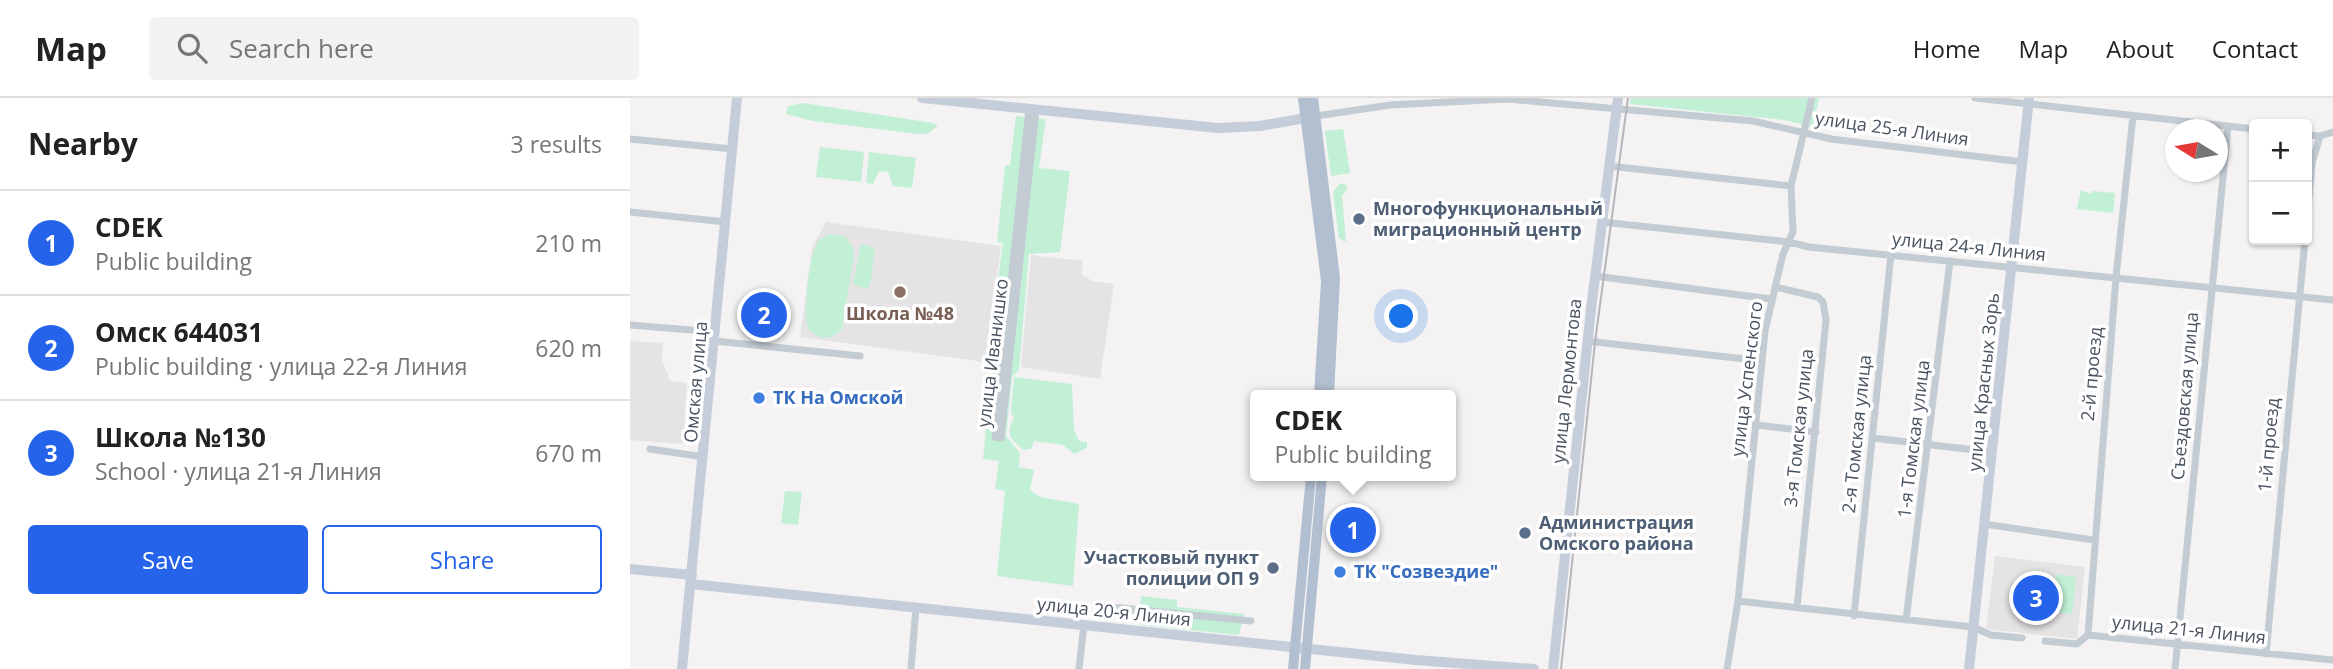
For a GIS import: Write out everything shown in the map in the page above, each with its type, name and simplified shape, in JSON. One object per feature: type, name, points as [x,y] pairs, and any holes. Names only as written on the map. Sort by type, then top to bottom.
[{"type":"main road","name":"Омская улица","points":[[682,669],[737,98]]},
{"type":"main road","name":"улица 25-я Линия","points":[[922,98],[1218,128],[1260,126],[1311,117]]},
{"type":"main road","points":[[1303,98],[1311,117],[1335,278],[1329,390]]},
{"type":"main road","points":[[1313,98],[1311,117],[1326,281],[1319,390]]},
{"type":"main road","name":"улица Лермонтова","points":[[1553,669],[1587,341],[1617,102]]},
{"type":"main road","name":"улица Красных Зорь","points":[[1969,669],[2029,102]]},
{"type":"main road","points":[[1305,669],[1301,647],[1311,481]]},
{"type":"main road","points":[[1293,669],[1301,647],[1321,481]]},
{"type":"main road","name":"улица 20-я Линия","points":[[630,569],[692,580],[916,607],[1534,669]]},
{"type":"street","name":"улица 25-я Линия","points":[[1311,117],[1390,105],[1487,98],[1617,102],[1753,121],[1831,139],[2022,162]]},
{"type":"street","name":"улица Успенского","points":[[1727,669],[1738,601],[1762,362],[1771,299],[1793,226],[1791,186],[1812,98]]},
{"type":"street","points":[[1975,98],[2165,119]]},
{"type":"street","name":"улица Иванишко","points":[[1032,110],[1001,438],[995,437],[1032,110]]},
{"type":"street","name":"2-й проезд","points":[[2088,635],[2116,277],[2133,116]]},
{"type":"street","points":[[2228,126],[2249,128]]},
{"type":"street","points":[[2312,135],[2333,132]]},
{"type":"street","points":[[2310,182],[2312,163],[2320,136]]},
{"type":"street","points":[[630,139],[733,149]]},
{"type":"street","points":[[1609,166],[1791,186]]},
{"type":"street","name":"Съездовская улица","points":[[2175,669],[2222,182]]},
{"type":"street","points":[[630,212],[726,222]]},
{"type":"street","name":"улица 24-я Линия","points":[[1602,222],[1789,242],[1809,247],[2333,300]]},
{"type":"street","name":"1-й проезд","points":[[2266,654],[2304,245]]},
{"type":"street","name":"2-я Томская улица","points":[[1854,616],[1891,254]]},
{"type":"street","name":"1-я Томская улица","points":[[1906,620],[1930,445],[1950,261]]},
{"type":"street","points":[[1595,276],[1771,299]]},
{"type":"street","name":"3-я Томская улица","points":[[1775,287],[1818,297],[1825,310],[1816,432],[1797,607]]},
{"type":"street","points":[[630,325],[860,356]]},
{"type":"street","points":[[1587,341],[1762,362]]},
{"type":"street","points":[[1757,425],[1816,432]]},
{"type":"street","points":[[1873,438],[1992,452]]},
{"type":"street","points":[[650,450],[704,457]]},
{"type":"street","points":[[1984,524],[2094,540]]},
{"type":"street","points":[[1738,601],[1854,616],[1973,627],[1991,635],[2022,638]]},
{"type":"street","points":[[911,669],[916,607]]},
{"type":"street","points":[[1111,607],[1251,621]]},
{"type":"street","points":[[1079,669],[1083,624]]},
{"type":"street","name":"улица 21-я Линия","points":[[2045,641],[2077,644],[2088,635],[2333,660]]},
{"type":"shaded area","name":"Школа №48","points":[[826,222],[1001,246],[985,362],[800,337],[812,248]]},
{"type":"shaded area","points":[[1031,255],[1083,261],[1082,275],[1093,281],[1114,284],[1100,379],[1021,367]]},
{"type":"shaded area","points":[[630,341],[663,343],[662,359],[670,381],[687,383],[683,444],[630,440]]},
{"type":"shaded area","points":[[1995,556],[2085,567],[2077,639],[1986,629]]},
{"type":"green space","points":[[1631,98],[1819,98],[1813,127],[1784,120],[1630,104]]},
{"type":"green space","points":[[803,103],[933,123],[938,126],[927,134],[918,134],[813,121],[786,114],[788,106]]},
{"type":"green space","points":[[1016,116],[1046,119],[1039,168],[1070,171],[1060,252],[1029,254],[1019,370],[1012,377],[1006,436],[1020,453],[1019,467],[1034,470],[1030,490],[1040,497],[1079,504],[1073,586],[997,576],[1005,491],[995,489],[999,461],[983,459],[992,370],[985,369],[1003,243],[997,242],[1005,166],[1010,165]]},
{"type":"green space","points":[[1343,129],[1350,173],[1331,176],[1325,131]]},
{"type":"green space","points":[[820,147],[864,152],[861,182],[816,177]]},
{"type":"green space","points":[[869,152],[916,158],[912,188],[893,186],[888,172],[879,171],[873,184],[866,183]]},
{"type":"green space","points":[[1340,183],[1346,185],[1347,190],[1342,195],[1346,242],[1339,238],[1333,192]]},
{"type":"green space","points":[[2081,190],[2091,194],[2092,191],[2115,193],[2113,213],[2077,209]]},
{"type":"green space","points":[[829,234],[845,236],[854,249],[854,256],[842,329],[826,338],[809,330],[806,301],[813,252],[819,241]]},
{"type":"green space","points":[[861,244],[875,248],[870,286],[866,289],[853,284]]},
{"type":"green space","points":[[1014,377],[1072,384],[1074,430],[1079,441],[1087,442],[1087,448],[1074,454],[1063,445],[1034,441],[1031,449],[1023,450],[1010,433],[1014,418],[1011,413]]},
{"type":"green space","points":[[785,491],[802,492],[798,525],[781,523]]},
{"type":"green space","points":[[2056,574],[2076,577],[2072,614],[2051,612]]},
{"type":"green space","points":[[1141,596],[1177,600],[1177,607],[1244,614],[1239,635],[1140,625],[1141,615],[1111,612],[1112,604],[1140,606]]},
{"type":"tram line","points":[[1561,669],[1595,342],[1628,98]]},
{"type":"place","name":"Многофункциональный миграционный центр","points":[[1359,219]]},
{"type":"place","name":"Школа №48","points":[[900,292]]},
{"type":"place","name":"Омск 644031","points":[[764,315]]},
{"type":"place","name":"ТК На Омской","points":[[759,398]]},
{"type":"place","name":"CDEK","points":[[1353,530]]},
{"type":"place","name":"Администрация Омского района","points":[[1525,533]]},
{"type":"place","name":"Участковый пункт полиции ОП 9","points":[[1273,568]]},
{"type":"place","name":"ТК \"Созвездие\"","points":[[1340,572]]},
{"type":"place","name":"Школа №130","points":[[2036,598]]}]
